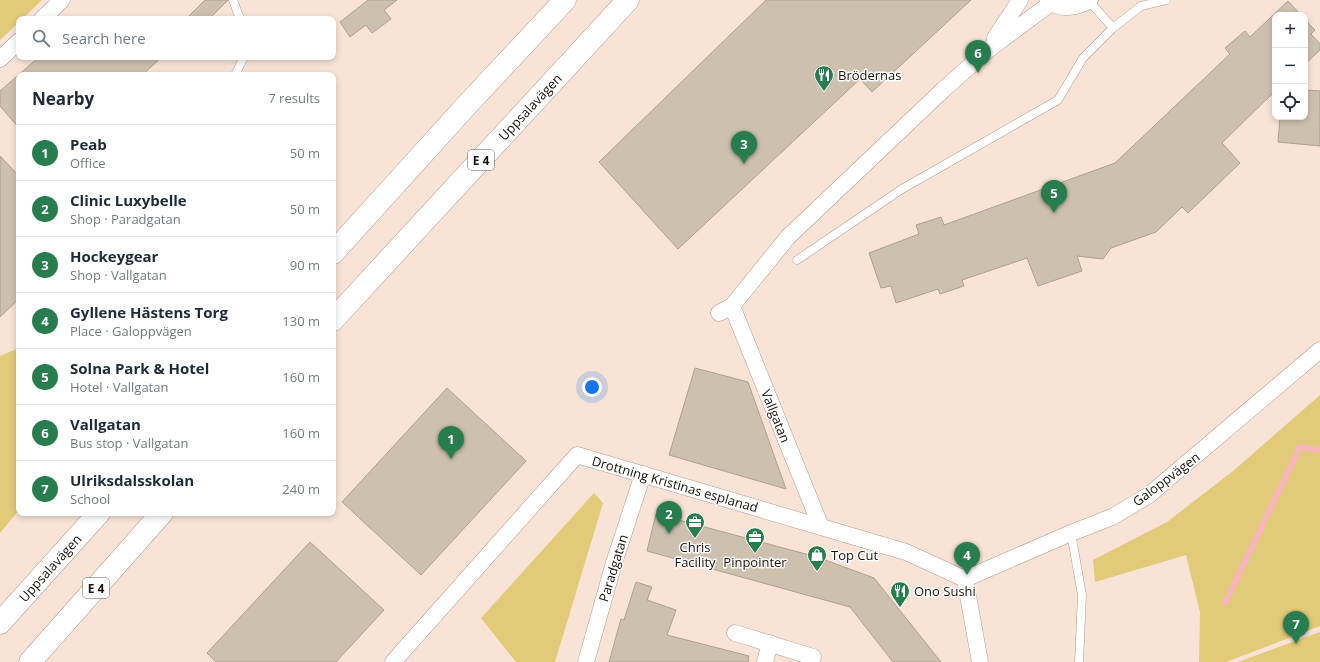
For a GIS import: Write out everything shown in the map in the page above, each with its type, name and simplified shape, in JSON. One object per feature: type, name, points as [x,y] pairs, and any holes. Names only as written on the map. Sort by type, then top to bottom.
[{"type":"highway","points":[[466,106],[550,0]]},
{"type":"highway","points":[[336,251],[466,106],[565,0]]},
{"type":"highway","name":"Uppsalavägen","points":[[336,317],[628,0]]},
{"type":"highway","name":"Uppsalavägen","points":[[0,623],[96,516]]},
{"type":"highway","name":"E 4","points":[[30,662],[159,516]]},
{"type":"street","points":[[45,16],[62,0]]},
{"type":"street","name":"Vallgatan","points":[[988,50],[1020,0]]},
{"type":"street","points":[[1050,1],[1065,7],[1078,6],[1090,0]]},
{"type":"street","name":"Vallgatan","points":[[821,527],[725,310],[788,236],[943,90],[988,50],[1050,1]]},
{"type":"street","points":[[0,59],[16,44]]},
{"type":"street","name":"Galoppvägen","points":[[966,579],[1070,533],[1112,517],[1149,495],[1320,350]]},
{"type":"street","name":"Drottning Kristinas esplanad","points":[[393,662],[577,455],[906,552],[966,579]]},
{"type":"street","name":"Paradgatan","points":[[586,662],[614,563],[643,474]]},
{"type":"street","points":[[966,579],[980,662]]},
{"type":"street","points":[[736,633],[813,657]]},
{"type":"street","points":[[765,662],[770,644]]},
{"type":"lane","points":[[233,0],[239,16]]},
{"type":"lane","points":[[1090,0],[1113,28]]},
{"type":"lane","points":[[797,260],[902,189],[1058,100],[1083,58],[1113,28],[1141,6],[1166,0]]},
{"type":"lane","points":[[237,72],[243,60]]},
{"type":"lane","points":[[1070,533],[1082,595],[1079,662]]},
{"type":"shaded area","points":[[0,0],[42,0],[25,16],[16,16],[16,25],[0,40]]},
{"type":"shaded area","points":[[16,349],[16,514],[0,533],[0,356]]},
{"type":"shaded area","points":[[1320,395],[1320,626],[1226,662],[1199,662],[1200,612],[1186,555],[1095,582],[1093,560],[1167,522],[1233,471]]},
{"type":"shaded area","points":[[594,493],[603,503],[555,662],[516,662],[481,618]]},
{"type":"shaded area","points":[[1320,632],[1320,662],[1238,662]]},
{"type":"building","points":[[205,0],[228,0],[212,16],[189,16]]},
{"type":"building","points":[[368,0],[397,0],[384,10],[391,19],[372,33],[366,25],[350,37],[340,22]]},
{"type":"building","points":[[766,0],[971,0],[872,92],[860,79],[678,249],[599,162]]},
{"type":"building","points":[[1288,1],[1298,12],[1276,12]]},
{"type":"building","points":[[1272,16],[1272,94],[1222,143],[1240,163],[1188,213],[1182,207],[1156,232],[1111,248],[1103,259],[1077,256],[1082,271],[1038,286],[1027,258],[962,280],[964,286],[940,294],[938,289],[896,303],[891,286],[881,288],[869,253],[919,234],[916,225],[941,217],[944,225],[1115,163],[1230,54],[1225,48],[1245,31],[1250,37]]},
{"type":"building","points":[[1308,23],[1315,30],[1311,34],[1320,44],[1320,50],[1308,61]]},
{"type":"building","points":[[36,60],[159,60],[145,72],[22,72]]},
{"type":"building","points":[[16,77],[16,125],[0,106],[0,91]]},
{"type":"building","points":[[1308,90],[1320,91],[1320,146],[1278,142],[1280,120],[1308,120]]},
{"type":"building","points":[[0,156],[16,173],[16,302],[0,317]]},
{"type":"building","points":[[695,368],[748,382],[786,489],[669,455]]},
{"type":"building","points":[[447,388],[526,461],[421,575],[342,502]]},
{"type":"building","points":[[656,514],[817,557],[874,578],[941,662],[893,662],[850,607],[647,551]]},
{"type":"building","points":[[310,542],[384,610],[336,662],[216,662],[207,653]]},
{"type":"building","points":[[636,582],[652,587],[647,600],[676,610],[667,635],[749,656],[748,662],[609,662],[621,619],[624,620]]},
{"type":"waterway","points":[[1225,603],[1300,447],[1320,450]]},
{"type":"place","name":"Vallgatan","points":[[978,73]]},
{"type":"place","name":"Brödernas","points":[[824,92]]},
{"type":"place","name":"Hockeygear","points":[[744,164]]},
{"type":"place","name":"Solna Park & Hotel","points":[[1054,213]]},
{"type":"place","name":"Peab","points":[[451,459]]},
{"type":"place","name":"Clinic Luxybelle","points":[[669,534]]},
{"type":"place","name":"Chris Facility","points":[[695,539]]},
{"type":"place","name":"Pinpointer","points":[[755,554]]},
{"type":"place","name":"Top Cut","points":[[817,572]]},
{"type":"place","name":"Gyllene Hästens Torg","points":[[967,575]]},
{"type":"place","name":"Ono Sushi","points":[[900,608]]},
{"type":"place","name":"Ulriksdalsskolan","points":[[1296,644]]}]
